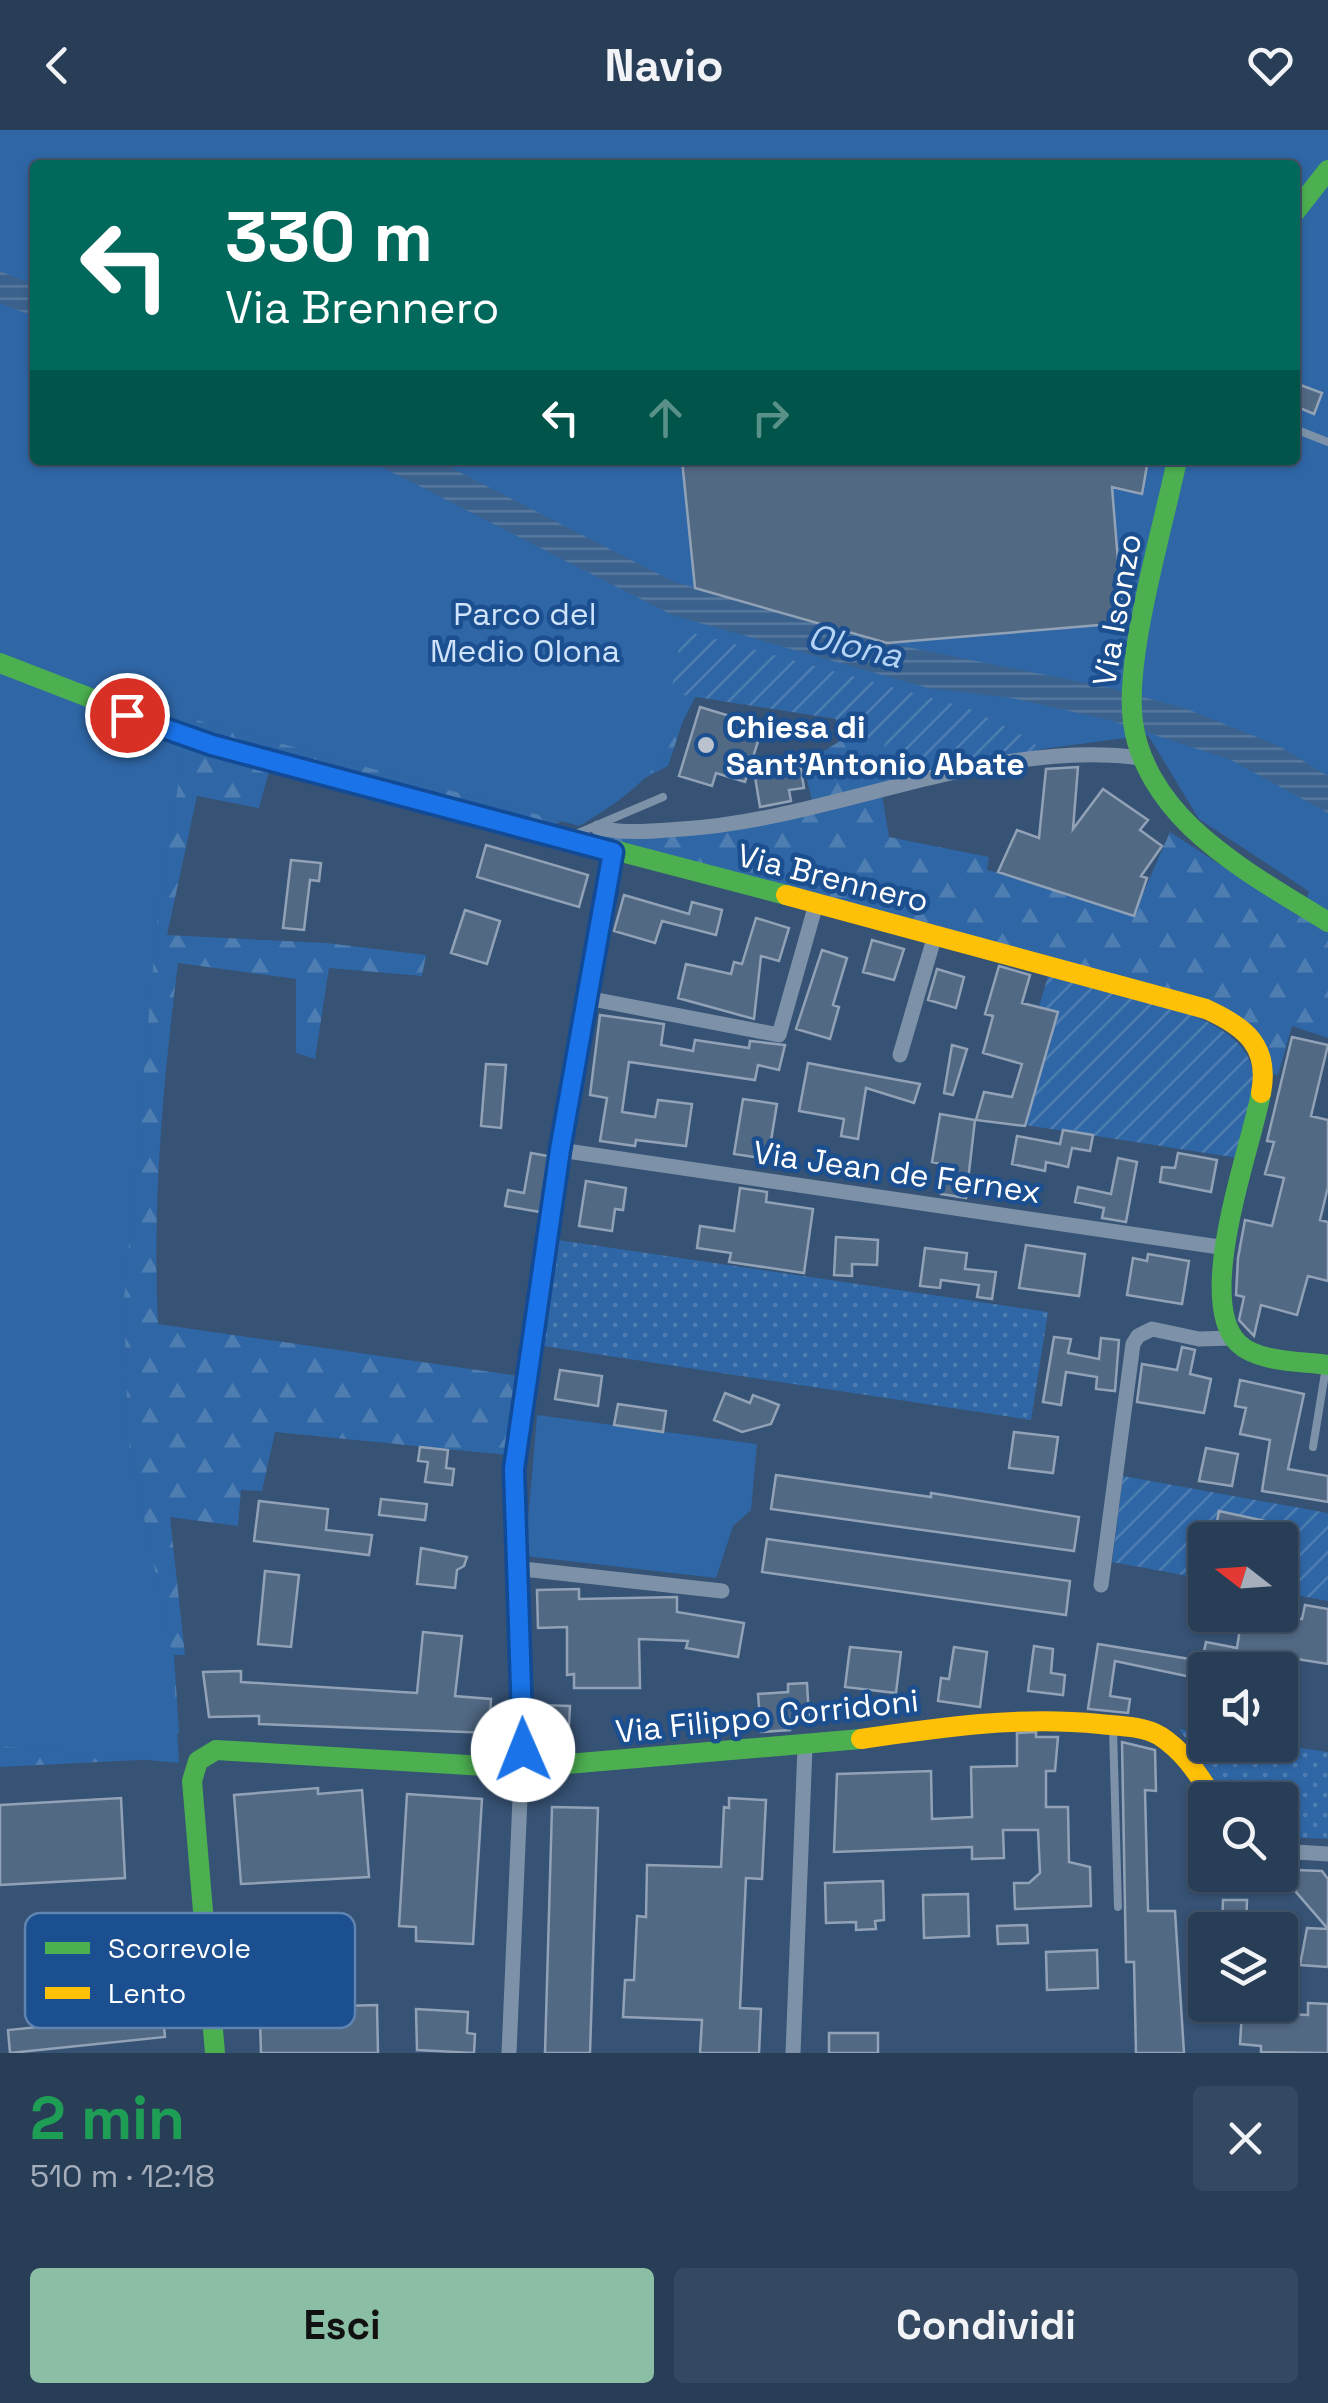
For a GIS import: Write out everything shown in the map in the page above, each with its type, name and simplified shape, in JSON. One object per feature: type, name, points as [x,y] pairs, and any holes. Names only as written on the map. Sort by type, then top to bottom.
[{"type":"street","points":[[1301,204],[1328,170]]},
{"type":"street","name":"Via Isonzo","points":[[1176,465],[1133,670],[1130,709],[1140,756],[1155,786],[1191,829],[1328,922]]},
{"type":"street","name":"Via Brennero","points":[[0,663],[212,745],[935,935],[1214,1012],[1239,1024],[1259,1045],[1265,1074],[1226,1248],[1220,1305],[1232,1338]]},
{"type":"street","points":[[598,828],[623,833],[745,825],[948,775],[1082,755],[1140,756]]},
{"type":"street","points":[[509,2053],[523,1730],[514,1568],[514,1469],[560,1150],[613,852]]},
{"type":"street","points":[[587,998],[779,1035],[816,904]]},
{"type":"street","points":[[900,1055],[935,935]]},
{"type":"street","name":"Via Jean de Fernex","points":[[560,1150],[1226,1248]]},
{"type":"street","points":[[1100,1584],[1131,1356],[1138,1336],[1152,1330],[1200,1338],[1232,1338],[1259,1353],[1327,1365]]},
{"type":"street","points":[[514,1568],[722,1591]]},
{"type":"street","name":"Via Filippo Corridoni","points":[[203,1913],[192,1781],[198,1761],[216,1750],[520,1768],[805,1747],[1012,1718],[1140,1729],[1172,1744],[1204,1782]]},
{"type":"street","points":[[792,2053],[805,1747]]},
{"type":"street","points":[[1298,1852],[1328,1854]]},
{"type":"street","name":"Via Filippo Corridoni","points":[[213,2028],[215,2053]]},
{"type":"lane","points":[[1300,431],[1326,441],[1328,429]]},
{"type":"lane","points":[[562,838],[598,828],[664,797]]},
{"type":"lane","points":[[1312,1447],[1327,1365]]},
{"type":"lane","points":[[1113,1724],[1118,1908]]},
{"type":"green space","name":"Parco del Medio Olona","points":[[0,130],[1328,130],[1328,904],[1199,819],[1148,735],[1020,752],[702,683],[655,766],[625,796],[579,826],[189,718],[158,910],[124,1300],[128,1440],[173,1658],[179,1763],[0,1746]]},
{"type":"green space","points":[[1,130],[1328,130],[1300,160],[30,160],[30,465],[49,465],[691,697],[668,766],[543,831],[272,761],[259,808],[197,796],[167,935],[326,943],[426,955],[422,976],[329,968],[315,1059],[296,1053],[296,979],[178,963],[160,1143],[156,1233],[158,1324],[525,1377],[507,1455],[275,1432],[262,1491],[241,1490],[238,1526],[170,1517],[185,1655],[174,1655],[179,1732],[159,1759],[0,1767]]},
{"type":"green space","points":[[682,630],[968,708],[1032,740],[1039,750],[881,789],[885,741],[840,741],[836,719],[671,693]]},
{"type":"green space","points":[[840,741],[886,741],[881,789],[889,837],[989,857],[987,870],[1036,882],[1133,916],[1170,832],[1302,918],[1315,868],[1328,862],[1328,1038],[1292,1026],[1278,1075],[1264,1072],[1239,1024],[562,838],[691,828],[814,808],[803,764]]},
{"type":"green space","points":[[1048,976],[1132,995],[1195,1016],[1241,1047],[1252,1067],[1254,1090],[1238,1158],[1025,1125],[1058,1013],[1039,1007]]},
{"type":"green space","points":[[558,1240],[1048,1312],[1031,1420],[543,1346]]},
{"type":"green space","points":[[537,1415],[757,1444],[751,1510],[733,1526],[716,1578],[525,1556]]},
{"type":"green space","points":[[1123,1476],[1328,1513],[1328,1601],[1298,1595],[1298,1522],[1188,1522],[1188,1576],[1112,1562]]},
{"type":"green space","points":[[1298,1748],[1328,1752],[1328,1839],[1298,1838],[1298,1782],[1216,1782],[1202,1762],[1298,1762]]},
{"type":"water","points":[[0,271],[30,283],[30,315],[0,303]]},
{"type":"water","name":"Olona","points":[[378,465],[446,465],[672,581],[887,643],[1110,688],[1187,709],[1279,746],[1328,776],[1328,813],[1231,760],[1109,720],[1011,698],[928,688],[672,615]]},
{"type":"building","points":[[1300,385],[1322,393],[1314,414],[1300,408]]},
{"type":"building","points":[[683,465],[1147,465],[1142,494],[1112,487],[1123,623],[887,643],[695,588]]},
{"type":"building","points":[[700,707],[763,726],[745,782],[716,773],[712,786],[679,776]]},
{"type":"building","points":[[799,758],[804,788],[789,790],[791,801],[760,807],[755,777],[783,772],[781,761]]},
{"type":"building","points":[[1078,767],[1073,829],[1103,789],[1148,820],[1140,830],[1162,846],[1141,876],[1147,878],[1134,916],[998,872],[1017,830],[1039,838],[1046,769]]},
{"type":"building","points":[[486,845],[588,875],[579,907],[477,877]]},
{"type":"building","points":[[291,860],[321,863],[319,881],[310,880],[304,930],[283,928]]},
{"type":"building","points":[[624,895],[689,914],[692,902],[722,910],[716,935],[662,921],[655,943],[614,931]]},
{"type":"building","points":[[465,910],[500,921],[487,964],[451,953]]},
{"type":"building","points":[[756,918],[789,928],[779,961],[761,956],[754,1019],[678,998],[686,964],[731,974],[734,962],[742,964]]},
{"type":"building","points":[[872,940],[904,949],[894,980],[863,972]]},
{"type":"building","points":[[822,950],[847,958],[833,1005],[839,1007],[830,1039],[796,1029]]},
{"type":"building","points":[[999,966],[1030,975],[1022,1003],[1058,1012],[1025,1126],[976,1120],[984,1092],[1012,1097],[1022,1064],[983,1053],[993,1016],[985,1014]]},
{"type":"building","points":[[937,969],[964,977],[956,1008],[928,1000]]},
{"type":"building","points":[[600,1015],[664,1024],[661,1045],[693,1051],[695,1040],[749,1048],[750,1041],[785,1045],[779,1070],[758,1065],[755,1080],[629,1062],[622,1112],[655,1117],[658,1100],[692,1104],[686,1146],[636,1140],[635,1146],[600,1141],[607,1098],[590,1095]]},
{"type":"building","points":[[1292,1037],[1328,1045],[1311,1116],[1328,1120],[1328,1187],[1320,1220],[1328,1222],[1328,1281],[1308,1276],[1297,1315],[1261,1305],[1254,1336],[1239,1320],[1244,1297],[1236,1295],[1238,1258],[1245,1220],[1272,1226],[1284,1178],[1265,1174],[1274,1142],[1267,1141]]},
{"type":"building","points":[[952,1045],[967,1049],[953,1095],[944,1093]]},
{"type":"building","points":[[808,1063],[920,1084],[914,1103],[866,1088],[858,1139],[841,1136],[844,1119],[799,1111]]},
{"type":"building","points":[[486,1064],[506,1065],[501,1128],[481,1126]]},
{"type":"building","points":[[743,1099],[777,1104],[768,1159],[734,1154]]},
{"type":"building","points":[[940,1114],[975,1120],[966,1198],[941,1194],[945,1165],[932,1162]]},
{"type":"building","points":[[1063,1130],[1093,1135],[1090,1151],[1072,1148],[1068,1167],[1046,1162],[1045,1171],[1012,1164],[1017,1136],[1060,1144]]},
{"type":"building","points":[[531,1153],[548,1156],[540,1212],[505,1206],[508,1190],[524,1193]]},
{"type":"building","points":[[1178,1153],[1217,1160],[1211,1192],[1160,1182],[1162,1167],[1175,1168]]},
{"type":"building","points":[[1118,1158],[1137,1162],[1126,1222],[1102,1218],[1104,1208],[1075,1202],[1078,1187],[1111,1194]]},
{"type":"building","points":[[586,1181],[626,1188],[623,1210],[615,1209],[612,1231],[579,1226]]},
{"type":"building","points":[[740,1188],[767,1192],[766,1202],[813,1209],[804,1273],[729,1262],[731,1253],[697,1248],[700,1226],[734,1231]]},
{"type":"building","points":[[836,1237],[878,1240],[877,1265],[852,1264],[852,1276],[834,1275]]},
{"type":"building","points":[[1026,1245],[1085,1254],[1079,1296],[1019,1288]]},
{"type":"building","points":[[925,1248],[967,1253],[965,1269],[996,1272],[992,1299],[977,1297],[979,1285],[941,1280],[940,1288],[920,1286]]},
{"type":"building","points":[[1148,1254],[1189,1261],[1182,1304],[1127,1295],[1133,1258],[1147,1261]]},
{"type":"building","points":[[1054,1337],[1071,1339],[1068,1353],[1099,1359],[1101,1338],[1119,1340],[1115,1391],[1096,1389],[1097,1377],[1066,1372],[1061,1405],[1043,1402]]},
{"type":"building","points":[[1182,1347],[1195,1350],[1190,1374],[1211,1379],[1204,1413],[1137,1402],[1142,1364],[1177,1370]]},
{"type":"building","points":[[560,1370],[602,1376],[598,1406],[555,1399]]},
{"type":"building","points":[[1240,1380],[1304,1394],[1288,1469],[1328,1476],[1328,1502],[1262,1491],[1270,1440],[1240,1434],[1246,1408],[1235,1406]]},
{"type":"building","points":[[725,1393],[750,1403],[753,1395],[779,1405],[771,1424],[742,1432],[714,1420]]},
{"type":"building","points":[[618,1404],[666,1411],[663,1432],[614,1425]]},
{"type":"building","points":[[1014,1432],[1058,1437],[1053,1473],[1009,1468]]},
{"type":"building","points":[[420,1447],[448,1450],[446,1468],[454,1469],[452,1485],[425,1482],[428,1462],[418,1461]]},
{"type":"building","points":[[1206,1448],[1238,1454],[1232,1486],[1199,1481]]},
{"type":"building","points":[[776,1475],[931,1497],[931,1493],[1079,1517],[1074,1551],[771,1509]]},
{"type":"building","points":[[381,1499],[427,1504],[425,1520],[379,1515]]},
{"type":"building","points":[[259,1501],[328,1509],[326,1530],[372,1535],[369,1555],[254,1541]]},
{"type":"building","points":[[1219,1511],[1270,1522],[1217,1522]]},
{"type":"building","points":[[767,1539],[1070,1581],[1066,1615],[762,1572]]},
{"type":"building","points":[[421,1548],[467,1557],[464,1566],[457,1570],[455,1588],[417,1584]]},
{"type":"building","points":[[265,1571],[299,1575],[291,1647],[258,1644]]},
{"type":"building","points":[[579,1589],[579,1599],[677,1597],[677,1612],[744,1623],[738,1657],[686,1648],[688,1641],[639,1639],[640,1688],[574,1688],[574,1674],[567,1675],[567,1627],[538,1628],[537,1590]]},
{"type":"building","points":[[1305,1605],[1328,1609],[1328,1664],[1298,1659],[1298,1652],[1204,1652],[1206,1642],[1237,1648],[1239,1632],[1298,1632],[1298,1619],[1302,1619]]},
{"type":"building","points":[[423,1632],[462,1636],[455,1696],[491,1699],[489,1733],[259,1724],[259,1716],[209,1717],[203,1672],[241,1671],[241,1682],[417,1693]]},
{"type":"building","points":[[1098,1644],[1188,1659],[1188,1676],[1115,1661],[1110,1696],[1130,1699],[1128,1713],[1088,1709]]},
{"type":"building","points":[[1034,1646],[1053,1649],[1051,1673],[1065,1675],[1063,1695],[1028,1691]]},
{"type":"building","points":[[850,1647],[901,1652],[896,1693],[845,1687]]},
{"type":"building","points":[[954,1647],[987,1652],[980,1707],[938,1701],[941,1678],[949,1679]]},
{"type":"building","points":[[807,1683],[809,1718],[789,1720],[790,1730],[761,1732],[758,1694],[788,1692],[788,1684]]},
{"type":"building","points":[[537,1705],[570,1706],[568,1743],[535,1742]]},
{"type":"building","points":[[1036,1732],[1036,1737],[1058,1737],[1055,1771],[1046,1771],[1046,1807],[1068,1807],[1069,1862],[1090,1867],[1091,1906],[1015,1909],[1014,1883],[1029,1883],[1040,1873],[1038,1830],[1003,1830],[1004,1858],[972,1859],[972,1847],[834,1852],[837,1774],[931,1771],[932,1819],[972,1817],[971,1767],[1017,1766],[1017,1733]]},
{"type":"building","points":[[1122,1742],[1155,1750],[1156,1791],[1145,1790],[1148,1911],[1175,1911],[1184,2053],[1136,2053],[1134,1962],[1126,1962]]},
{"type":"building","points":[[318,1788],[318,1794],[362,1790],[369,1877],[241,1884],[234,1795]]},
{"type":"building","points":[[407,1794],[482,1799],[473,1944],[416,1941],[416,1927],[399,1926]]},
{"type":"building","points":[[121,1798],[125,1878],[0,1885],[0,1805]]},
{"type":"building","points":[[729,1798],[766,1800],[762,1879],[746,1878],[740,2008],[761,2009],[759,2053],[700,2053],[702,2020],[623,2017],[625,1980],[634,1980],[637,1916],[646,1917],[647,1865],[721,1867],[724,1807],[729,1808]]},
{"type":"building","points":[[552,1807],[598,1808],[590,2053],[545,2053]]},
{"type":"building","points":[[1298,1870],[1322,1871],[1328,1879],[1328,1929],[1296,1892]]},
{"type":"building","points":[[883,1881],[884,1920],[875,1921],[876,1929],[856,1930],[856,1922],[826,1923],[825,1883]]},
{"type":"building","points":[[968,1894],[969,1936],[924,1938],[923,1895]]},
{"type":"building","points":[[1223,1900],[1247,1900],[1247,1912],[1223,1912]]},
{"type":"building","points":[[1027,1925],[1028,1943],[998,1944],[997,1926]]},
{"type":"building","points":[[1307,1928],[1328,1929],[1328,1967],[1300,1965]]},
{"type":"building","points":[[1097,1950],[1098,1988],[1047,1990],[1046,1952]]},
{"type":"building","points":[[1308,2003],[1328,2004],[1328,2053],[1261,2052],[1261,2046],[1240,2044],[1241,2022],[1298,2022],[1298,2015],[1308,2015]]},
{"type":"building","points":[[377,2005],[378,2053],[261,2053],[260,2028],[355,2028],[355,2006]]},
{"type":"building","points":[[416,2009],[468,2012],[467,2033],[475,2034],[474,2053],[417,2050]]},
{"type":"building","points":[[164,2028],[165,2037],[10,2053],[8,2030]]},
{"type":"building","points":[[829,2033],[878,2033],[878,2053],[829,2053]]},
{"type":"traffic: fast","points":[[1300,206],[1328,170]]},
{"type":"traffic: fast","points":[[1176,465],[1146,592],[1134,664],[1133,722],[1140,751],[1161,792],[1206,841],[1328,922]]},
{"type":"traffic: fast","points":[[0,663],[212,745],[786,895]]},
{"type":"traffic: fast","points":[[1261,1093],[1223,1259],[1226,1322],[1247,1350],[1281,1360],[1328,1365]]},
{"type":"traffic: fast","points":[[203,1913],[192,1781],[198,1761],[216,1750],[520,1768],[861,1739]]},
{"type":"traffic: fast","points":[[213,2028],[215,2053]]},
{"type":"traffic: slow","points":[[786,895],[1206,1009],[1233,1023],[1252,1040],[1262,1063],[1261,1093]]},
{"type":"traffic: slow","points":[[861,1739],[1010,1722],[1139,1728],[1160,1736],[1177,1749],[1203,1782]]},
{"type":"place","name":"Chiesa di Sant'Antonio Abate","points":[[706,745]]},
{"type":"route","points":[[127,715],[212,745],[613,852],[560,1150],[514,1469],[514,1568],[523,1750]]}]
